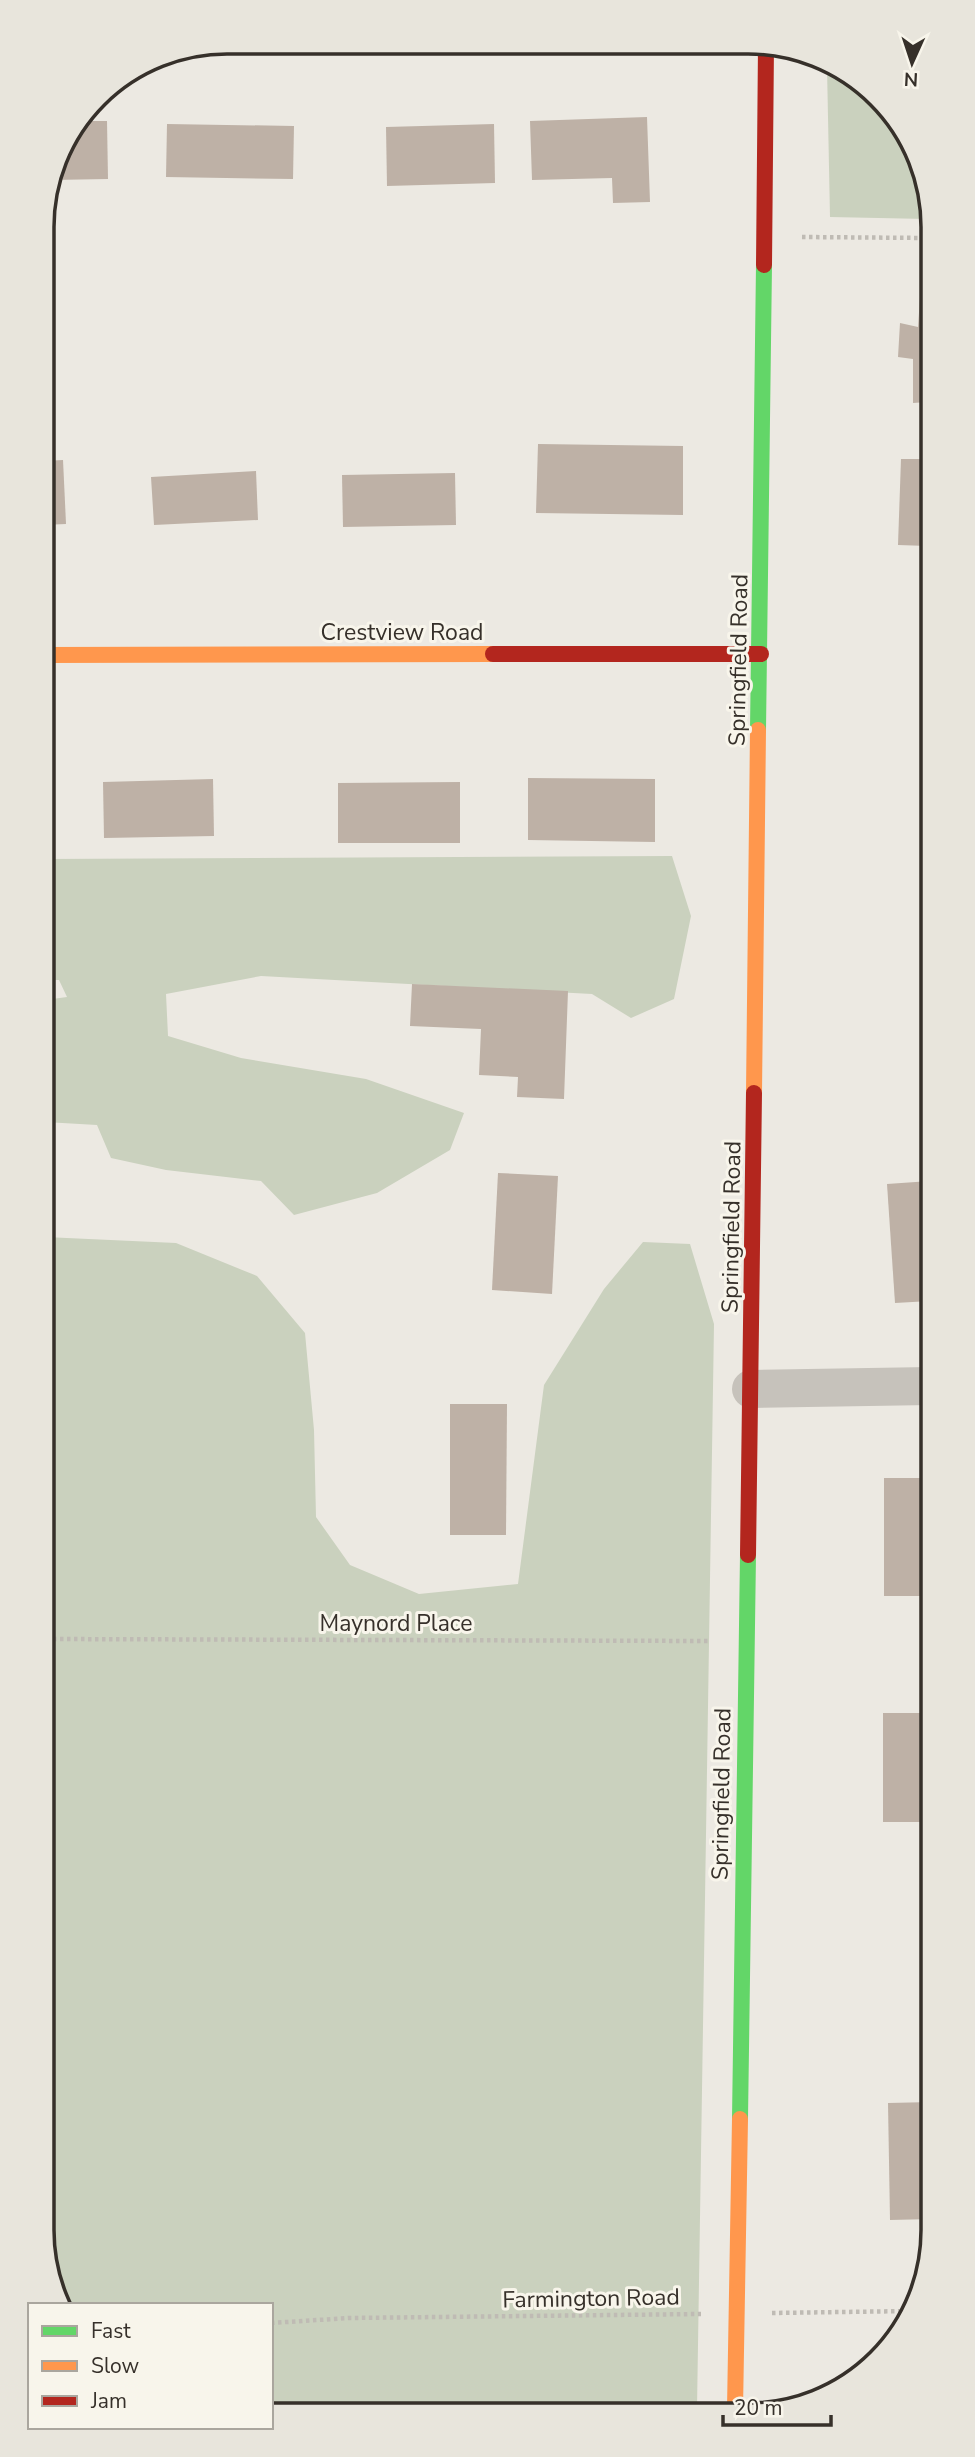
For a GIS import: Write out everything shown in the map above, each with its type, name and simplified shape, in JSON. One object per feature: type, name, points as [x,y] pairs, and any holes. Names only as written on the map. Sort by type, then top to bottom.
[{"type":"street","name":"Springfield Road","points":[[735,2403],[761,654],[766,56]]},
{"type":"street","name":"Crestview Road","points":[[55,655],[761,654]]},
{"type":"street","points":[[751,1389],[920,1386]]},
{"type":"path","points":[[764,237],[921,238]]},
{"type":"path","name":"Maynord Place","points":[[54,1639],[746,1641]]},
{"type":"path","name":"Farmington Road","points":[[273,2323],[349,2318],[900,2311]]},
{"type":"green space","points":[[827,74],[844,83],[870,105],[898,141],[915,183],[920,219],[830,217]]},
{"type":"green space","points":[[672,856],[691,916],[674,999],[631,1018],[592,994],[261,976],[166,994],[168,1036],[241,1058],[366,1079],[464,1113],[450,1150],[377,1193],[294,1215],[261,1181],[166,1170],[111,1158],[97,1125],[55,1123],[55,999],[67,997],[59,980],[55,980],[55,859]]},
{"type":"green space","points":[[54,1237],[176,1243],[257,1276],[305,1333],[314,1430],[316,1517],[350,1565],[419,1594],[518,1584],[544,1385],[604,1289],[643,1242],[690,1244],[714,1324],[697,2403],[273,2403],[273,2303],[70,2303],[60,2274],[54,2229]]},
{"type":"building","points":[[647,117],[650,202],[613,203],[612,178],[532,180],[530,121]]},
{"type":"building","points":[[91,121],[107,121],[108,179],[61,180],[77,141]]},
{"type":"building","points":[[167,124],[294,126],[293,179],[166,177]]},
{"type":"building","points":[[494,124],[495,183],[387,186],[386,127]]},
{"type":"building","points":[[921,298],[921,402],[913,403],[913,359],[898,357],[900,323],[918,327]]},
{"type":"building","points":[[538,444],[683,446],[683,515],[536,513]]},
{"type":"building","points":[[901,459],[921,459],[921,546],[898,545]]},
{"type":"building","points":[[55,460],[63,460],[66,524],[55,524]]},
{"type":"building","points":[[256,471],[258,520],[154,525],[151,477]]},
{"type":"building","points":[[455,473],[456,525],[343,527],[342,475]]},
{"type":"building","points":[[528,778],[655,779],[655,842],[528,840]]},
{"type":"building","points":[[213,779],[214,836],[104,838],[103,782]]},
{"type":"building","points":[[460,782],[460,843],[338,843],[338,783]]},
{"type":"building","points":[[412,984],[568,991],[564,1099],[517,1097],[518,1077],[479,1075],[481,1029],[410,1026]]},
{"type":"building","points":[[498,1173],[558,1176],[552,1294],[492,1290]]},
{"type":"building","points":[[921,1182],[920,1302],[895,1303],[887,1184]]},
{"type":"building","points":[[450,1404],[507,1404],[506,1535],[450,1535]]},
{"type":"building","points":[[884,1478],[920,1478],[920,1596],[884,1596]]},
{"type":"building","points":[[883,1713],[920,1713],[920,1822],[883,1822]]},
{"type":"building","points":[[920,2102],[920,2219],[890,2220],[888,2103]]},
{"type":"traffic: fast","points":[[758,730],[764,265]]},
{"type":"traffic: fast","points":[[740,2119],[748,1555]]},
{"type":"traffic: slow","points":[[55,655],[493,654]]},
{"type":"traffic: slow","points":[[754,1093],[758,730]]},
{"type":"traffic: slow","points":[[735,2403],[740,2119]]},
{"type":"traffic: jam","points":[[764,265],[766,56]]},
{"type":"traffic: jam","points":[[493,654],[761,654]]},
{"type":"traffic: jam","points":[[748,1555],[754,1093]]}]
